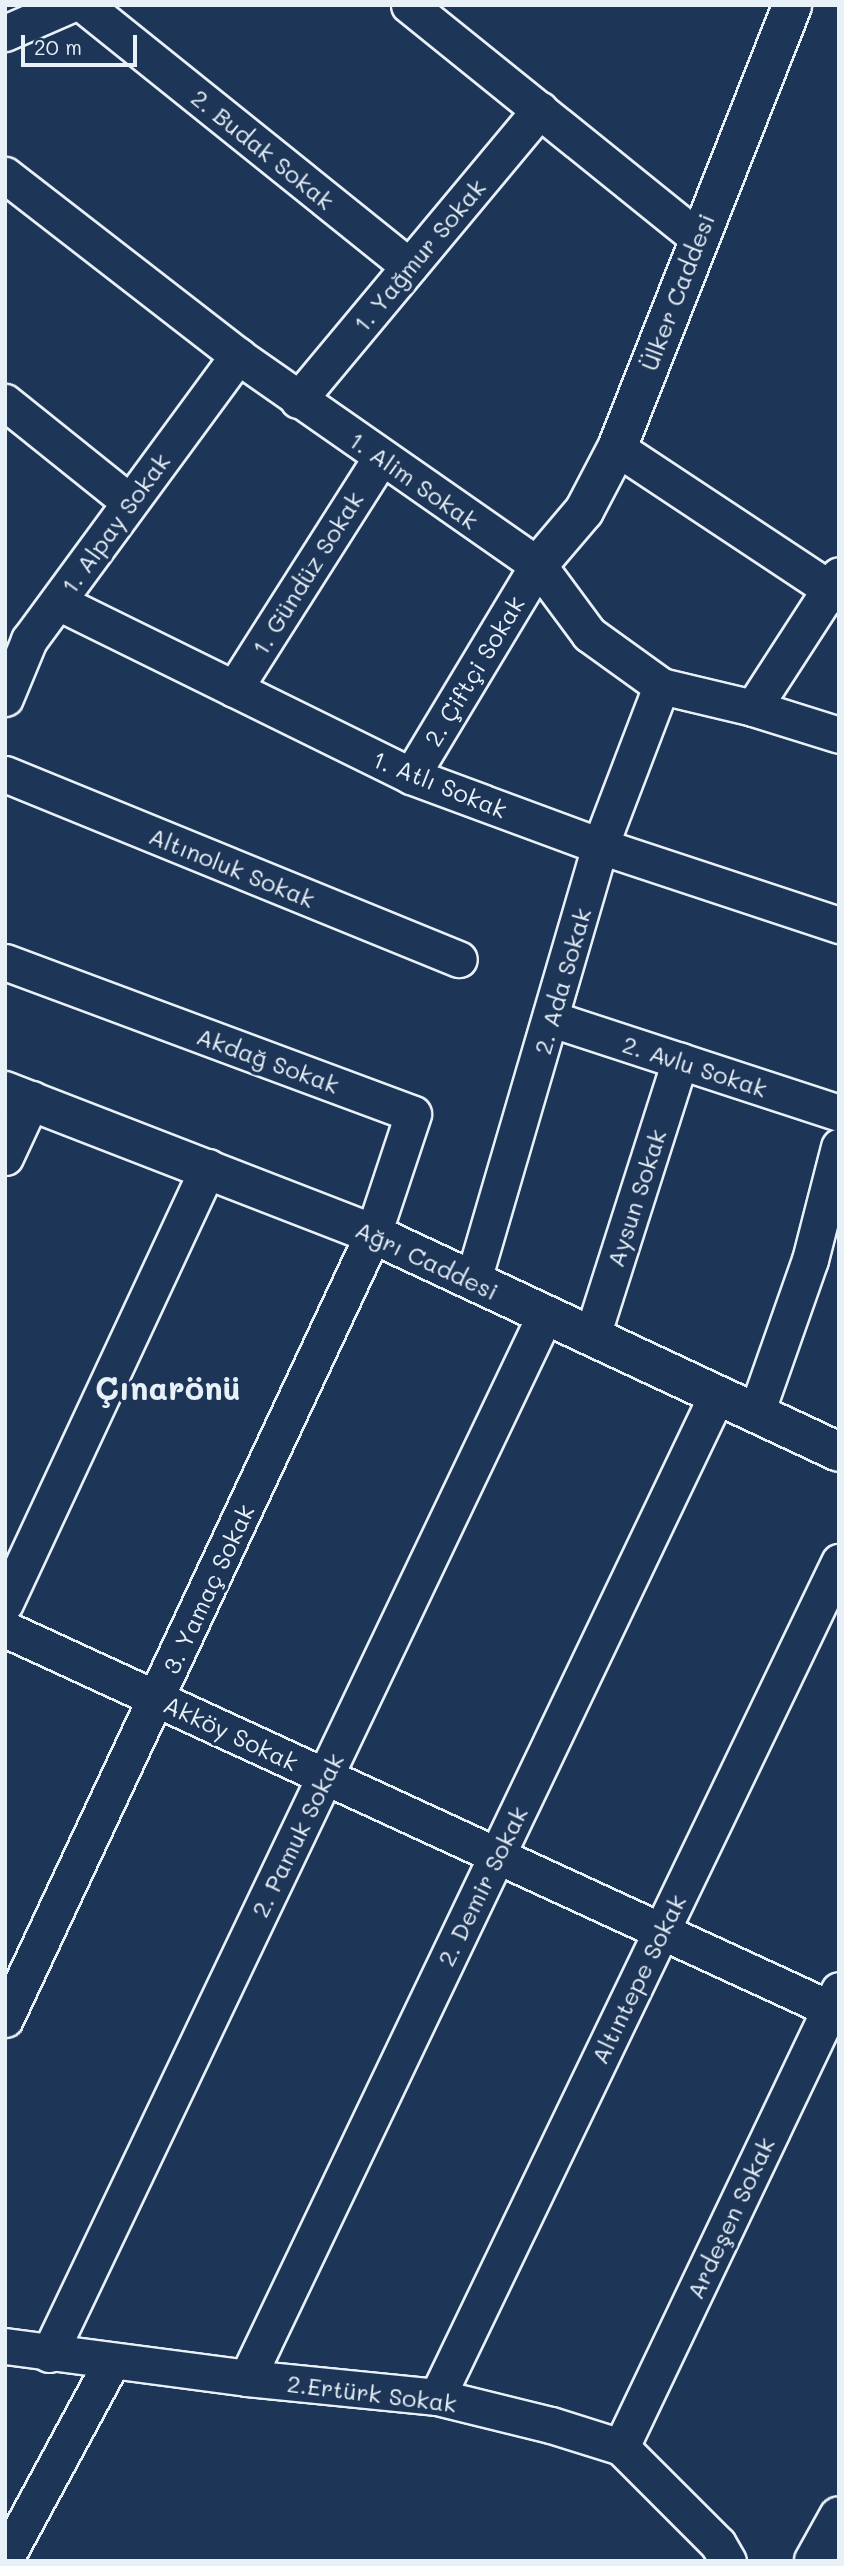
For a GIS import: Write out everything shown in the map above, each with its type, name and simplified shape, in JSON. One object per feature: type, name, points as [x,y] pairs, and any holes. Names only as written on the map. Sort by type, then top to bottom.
[{"type":"street","name":"2. Budak Sokak","points":[[84,5],[409,266]]},
{"type":"street","points":[[410,5],[698,238]]},
{"type":"street","name":"Ülker Caddesi","points":[[538,565],[584,511],[617,447],[792,5]]},
{"type":"street","points":[[5,33],[43,9]]},
{"type":"street","name":"1. Yağmur Sokak","points":[[298,400],[540,110]]},
{"type":"street","name":"1. Alim Sokak","points":[[5,174],[238,356],[538,565],[589,634],[661,686],[753,708],[839,735]]},
{"type":"street","name":"1. Alpay Sokak","points":[[5,698],[17,631],[58,603],[128,501],[238,356]]},
{"type":"street","points":[[5,402],[128,501]]},
{"type":"street","points":[[617,447],[835,587],[753,708]]},
{"type":"street","name":"1. Gündüz Sokak","points":[[234,690],[381,457]]},
{"type":"street","name":"2. Çiftçi Sokak","points":[[411,776],[538,565]]},
{"type":"street","name":"1. Atlı Sokak","points":[[58,603],[411,776],[600,846],[839,925]]},
{"type":"street","name":"2. Ada Sokak","points":[[473,1280],[552,1019],[600,846],[661,686]]},
{"type":"street","name":"Altınoluk Sokak","points":[[5,774],[458,959]]},
{"type":"street","name":"Akdağ Sokak","points":[[5,962],[413,1114],[373,1234]]},
{"type":"street","name":"2. Avlu Sokak","points":[[552,1019],[839,1113]]},
{"type":"street","name":"Aysun Sokak","points":[[592,1336],[680,1061]]},
{"type":"street","points":[[5,1157],[19,1095]]},
{"type":"street","name":"Ağrı Caddesi","points":[[19,1095],[373,1234],[839,1452]]},
{"type":"street","points":[[755,1413],[825,1266],[839,1147]]},
{"type":"street","points":[[5,1603],[208,1167]]},
{"type":"street","name":"3. Yamaç Sokak","points":[[5,2019],[373,1234]]},
{"type":"street","name":"2. Pamuk Sokak","points":[[49,2354],[545,1315]]},
{"type":"street","name":"2. Demir Sokak","points":[[247,2378],[717,1395]]},
{"type":"street","name":"Altıntepe Sokak","points":[[437,2396],[839,1562]]},
{"type":"street","name":"Akköy Sokak","points":[[5,1629],[661,1931],[836,2004]]},
{"type":"street","name":"Ardeşen Sokak","points":[[621,2447],[836,2004]]},
{"type":"street","name":"2.Ertürk Sokak","points":[[5,2346],[49,2354],[247,2378],[437,2396],[621,2447],[718,2544],[728,2561]]},
{"type":"street","points":[[5,2559],[112,2361]]},
{"type":"street","points":[[814,2561],[839,2516]]},
{"type":"district","name":"Çınarönü","points":[[168,1387]]}]
